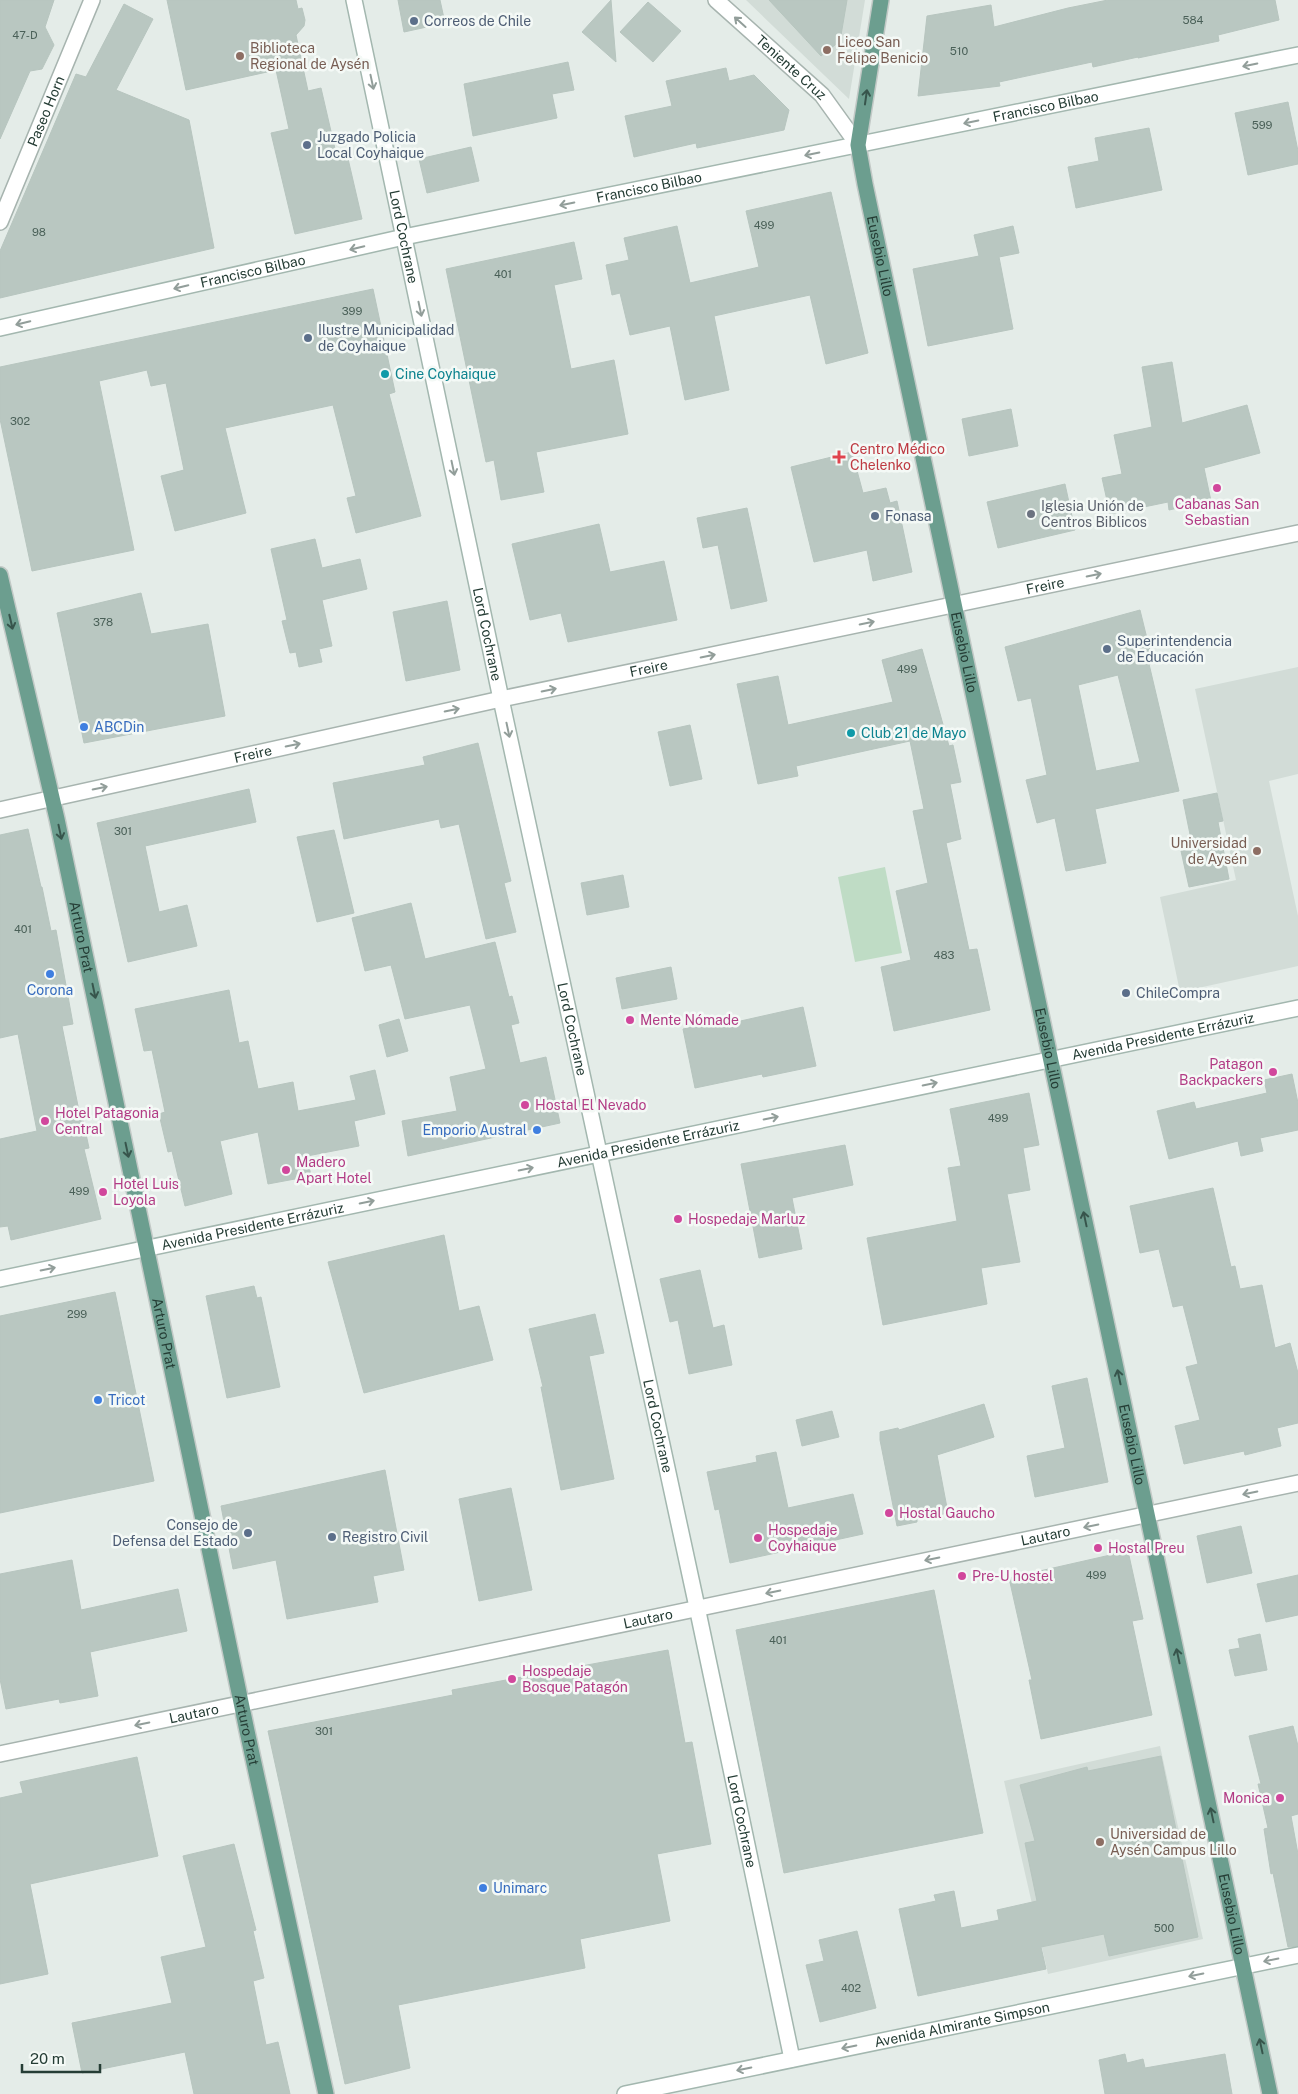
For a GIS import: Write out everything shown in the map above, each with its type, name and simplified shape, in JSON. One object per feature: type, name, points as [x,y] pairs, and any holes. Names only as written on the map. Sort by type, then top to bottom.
[{"type":"main road","name":"Eusebio Lillo","points":[[880,0],[858,145],[865,184],[1270,2094]]},
{"type":"main road","name":"Arturo Prat","points":[[0,575],[53,798],[242,1703],[326,2094]]},
{"type":"street","name":"Paseo Horn","points":[[0,222],[92,0]]},
{"type":"street","name":"Lord Cochrane","points":[[354,0],[501,699],[697,1607],[792,2059]]},
{"type":"street","name":"Teniente Cruz","points":[[716,0],[822,95],[858,145]]},
{"type":"street","name":"Francisco Bilbao","points":[[0,328],[404,237],[1298,55]]},
{"type":"street","name":"Freire","points":[[0,810],[501,699],[1298,533]]},
{"type":"street","name":"Avenida Presidente Errázuriz","points":[[0,1279],[1298,1008]]},
{"type":"street","name":"Lautaro","points":[[0,1754],[1298,1483]]},
{"type":"street","name":"Avenida Almirante Simpson","points":[[625,2094],[1298,1955]]},
{"type":"shaded area","name":"Liceo San Felipe Benicio","points":[[746,0],[865,0],[849,99]]},
{"type":"shaded area","name":"Universidad de Aysén","points":[[1298,667],[1298,774],[1269,781],[1298,916],[1298,966],[1180,992],[1160,897],[1236,880],[1195,689]]},
{"type":"shaded area","name":"Universidad de Aysén Campus Lillo","points":[[1160,1746],[1203,1939],[1048,1974],[1004,1781]]},
{"type":"green space","points":[[885,867],[902,953],[855,962],[838,877]]},
{"type":"building","points":[[0,0],[54,0],[45,27],[54,45],[42,69],[30,71],[0,139]]},
{"type":"building","points":[[167,0],[296,0],[298,9],[302,8],[305,20],[304,26],[296,35],[308,91],[321,88],[336,153],[346,150],[362,219],[295,234],[271,133],[289,129],[276,70],[186,90]]},
{"type":"building","points":[[398,0],[440,0],[445,23],[404,32]]},
{"type":"building","points":[[611,0],[616,62],[582,32]]},
{"type":"building","points":[[769,0],[847,0],[840,41],[821,56]]},
{"type":"building","points":[[1108,0],[1275,0],[1279,20],[1218,35],[1219,41],[1093,67],[1092,62],[999,82],[1000,86],[918,96],[927,16],[991,5],[994,27]]},
{"type":"building","points":[[648,2],[681,31],[653,62],[620,32]]},
{"type":"building","points":[[124,4],[153,19],[116,90],[189,120],[214,248],[0,298],[0,251],[76,74],[86,77]]},
{"type":"building","points":[[568,62],[574,90],[552,94],[557,118],[473,136],[464,84]]},
{"type":"building","points":[[726,68],[729,81],[754,75],[789,110],[784,130],[697,148],[696,143],[634,157],[625,116],[672,106],[666,81]]},
{"type":"building","points":[[1288,102],[1298,151],[1298,164],[1248,175],[1235,113]]},
{"type":"building","points":[[1149,128],[1162,190],[1076,208],[1068,167],[1099,161],[1095,138]]},
{"type":"building","points":[[471,147],[479,181],[427,193],[419,159]]},
{"type":"building","points":[[831,192],[868,353],[826,364],[810,295],[714,316],[729,390],[685,400],[670,326],[630,335],[620,293],[612,295],[606,265],[629,260],[624,238],[677,226],[690,283],[759,267],[746,211]]},
{"type":"building","points":[[1013,226],[1019,253],[999,257],[1013,329],[928,346],[913,269],[979,256],[974,235]]},
{"type":"building","points":[[574,242],[582,279],[554,285],[571,369],[614,360],[628,434],[536,452],[544,492],[501,500],[494,460],[486,462],[446,269]]},
{"type":"building","points":[[373,289],[395,392],[389,394],[421,516],[356,533],[347,498],[356,496],[333,405],[225,428],[246,513],[175,531],[161,476],[184,470],[166,383],[151,386],[147,370],[99,381],[134,550],[32,571],[0,419],[0,367]]},
{"type":"building","points":[[1172,362],[1182,423],[1247,405],[1260,453],[1204,468],[1211,501],[1169,510],[1168,502],[1110,514],[1102,478],[1122,474],[1114,435],[1152,427],[1142,367]]},
{"type":"building","points":[[1011,409],[1018,446],[969,456],[962,419]]},
{"type":"building","points":[[852,452],[863,493],[886,488],[890,503],[897,501],[912,572],[873,581],[867,550],[814,562],[791,467]]},
{"type":"building","name":"Iglesia Unión de Centros Biblicos","points":[[1065,484],[1075,530],[998,548],[987,502]]},
{"type":"building","points":[[747,508],[767,601],[731,609],[718,545],[703,548],[697,518]]},
{"type":"building","points":[[599,524],[610,572],[664,561],[677,620],[568,642],[561,613],[530,620],[512,544]]},
{"type":"building","points":[[315,539],[322,568],[360,559],[367,589],[322,600],[332,646],[319,649],[322,662],[299,667],[296,652],[290,653],[282,621],[287,620],[271,549]]},
{"type":"building","points":[[141,593],[151,634],[208,624],[225,716],[84,743],[57,613]]},
{"type":"building","points":[[447,601],[460,670],[406,681],[393,612]]},
{"type":"building","points":[[1140,610],[1153,663],[1149,664],[1179,791],[1095,809],[1106,863],[1066,871],[1055,818],[1037,823],[1026,780],[1047,775],[1031,698],[1018,701],[1005,647]],"holes":[[[1118,675],[1140,762],[1096,771],[1078,685]]]},
{"type":"building","points":[[922,649],[949,746],[953,745],[961,782],[950,784],[961,839],[946,843],[969,950],[977,949],[990,1010],[894,1031],[881,967],[911,960],[896,891],[928,883],[913,811],[924,809],[910,741],[796,766],[798,776],[758,784],[737,684],[778,676],[788,725],[893,702],[882,660]]},
{"type":"building","points":[[690,725],[702,779],[670,786],[658,732]]},
{"type":"building","points":[[478,743],[511,881],[504,883],[516,932],[486,939],[459,824],[441,828],[439,819],[344,839],[333,783],[425,765],[423,757]]},
{"type":"building","points":[[249,789],[256,822],[145,846],[159,912],[187,905],[197,946],[128,962],[97,823]]},
{"type":"building","points":[[1217,793],[1223,821],[1218,822],[1229,879],[1189,887],[1181,851],[1193,849],[1183,800]]},
{"type":"building","points":[[28,829],[51,931],[56,930],[73,1024],[62,1026],[81,1121],[83,1120],[89,1148],[84,1149],[101,1219],[11,1240],[8,1226],[0,1227],[0,1139],[37,1131],[18,1034],[0,1038],[0,835]]},
{"type":"building","points":[[334,830],[354,913],[317,922],[297,837]]},
{"type":"building","points":[[623,875],[629,907],[587,915],[581,883]]},
{"type":"building","points":[[411,903],[425,959],[495,942],[509,997],[512,996],[519,1023],[511,1025],[520,1063],[546,1057],[560,1123],[408,1156],[402,1121],[457,1111],[450,1077],[486,1069],[470,1005],[405,1019],[391,965],[365,971],[352,918]]},
{"type":"building","points":[[671,967],[677,999],[622,1009],[616,978]]},
{"type":"building","points":[[229,990],[239,1043],[248,1041],[258,1089],[293,1082],[298,1111],[356,1100],[350,1076],[375,1070],[385,1114],[354,1121],[359,1146],[307,1156],[311,1176],[268,1184],[258,1132],[220,1141],[232,1194],[185,1206],[172,1151],[168,1152],[159,1114],[165,1112],[152,1050],[144,1051],[135,1009]]},
{"type":"building","points":[[803,1007],[816,1066],[763,1077],[762,1074],[695,1088],[683,1029],[736,1018],[736,1022]]},
{"type":"building","points":[[399,1019],[408,1051],[387,1057],[379,1025]]},
{"type":"building","points":[[1292,1074],[1298,1103],[1298,1130],[1260,1138],[1263,1151],[1241,1156],[1238,1141],[1169,1159],[1157,1111],[1194,1102],[1196,1109],[1267,1093],[1264,1080]]},
{"type":"building","points":[[1029,1093],[1039,1145],[1023,1148],[1030,1190],[1007,1194],[1020,1262],[981,1268],[987,1304],[883,1325],[867,1238],[957,1221],[948,1168],[961,1166],[950,1109]]},
{"type":"building","points":[[845,1145],[853,1185],[792,1198],[802,1249],[759,1258],[741,1164]]},
{"type":"building","points":[[1213,1188],[1231,1267],[1235,1266],[1240,1289],[1262,1285],[1275,1348],[1290,1343],[1298,1373],[1298,1423],[1277,1428],[1281,1446],[1245,1455],[1244,1451],[1184,1464],[1175,1426],[1200,1420],[1186,1367],[1198,1364],[1183,1305],[1173,1307],[1159,1249],[1140,1253],[1130,1206]]},
{"type":"building","points":[[444,1235],[459,1311],[479,1306],[493,1360],[364,1393],[328,1262]]},
{"type":"building","points":[[700,1270],[713,1328],[724,1325],[732,1365],[689,1374],[678,1320],[670,1322],[660,1279]]},
{"type":"building","points":[[254,1286],[257,1298],[261,1297],[280,1387],[227,1398],[206,1296]]},
{"type":"building","points":[[115,1292],[154,1481],[0,1513],[0,1316]]},
{"type":"building","points":[[595,1314],[604,1353],[589,1356],[614,1479],[561,1490],[541,1387],[543,1387],[529,1329]]},
{"type":"building","points":[[1087,1378],[1108,1482],[1035,1497],[1027,1456],[1065,1448],[1052,1386]]},
{"type":"building","points":[[984,1404],[994,1437],[937,1455],[948,1513],[917,1519],[917,1522],[897,1526],[880,1432],[898,1428],[899,1430]]},
{"type":"building","points":[[832,1411],[839,1437],[802,1446],[796,1420]]},
{"type":"building","points":[[776,1452],[788,1508],[853,1494],[863,1534],[730,1563],[719,1509],[715,1510],[707,1472],[757,1462],[756,1456]]},
{"type":"building","name":"Registro Civil","points":[[385,1470],[404,1570],[373,1576],[378,1602],[287,1619],[276,1560],[233,1569],[221,1506]]},
{"type":"building","points":[[511,1488],[532,1590],[479,1601],[459,1499]]},
{"type":"building","points":[[1241,1526],[1252,1573],[1207,1583],[1197,1536]]},
{"type":"building","points":[[1128,1551],[1143,1619],[1132,1621],[1152,1715],[1041,1739],[1029,1680],[1032,1680],[1009,1578]]},
{"type":"building","points":[[72,1560],[81,1610],[178,1589],[187,1631],[90,1652],[98,1696],[60,1703],[59,1699],[6,1709],[0,1679],[0,1574]]},
{"type":"building","points":[[1298,1575],[1298,1615],[1266,1622],[1257,1584]]},
{"type":"building","points":[[934,1590],[983,1833],[784,1873],[736,1630]]},
{"type":"building","points":[[1260,1634],[1267,1670],[1235,1676],[1229,1650],[1240,1648],[1238,1639]]},
{"type":"building","name":"Unimarc","points":[[668,1650],[685,1743],[692,1742],[711,1844],[657,1854],[670,1921],[580,1939],[585,1968],[398,2005],[410,2068],[345,2084],[268,1731],[453,1695],[452,1690]]},
{"type":"building","points":[[1293,1726],[1298,1746],[1298,1814],[1291,1816],[1298,1854],[1298,1946],[1288,1947],[1273,1873],[1271,1874],[1264,1829],[1268,1828],[1258,1784],[1261,1784],[1249,1736]]},
{"type":"building","name":"Universidad de Aysén Campus Lillo","points":[[1161,1756],[1198,1937],[1109,1956],[1104,1934],[1041,1947],[1046,1969],[918,1996],[899,1909],[936,1901],[934,1895],[954,1891],[961,1928],[999,1920],[997,1910],[1037,1901],[1025,1843],[1035,1841],[1020,1785],[1087,1767],[1088,1771]]},
{"type":"building","points":[[137,1757],[158,1856],[30,1884],[48,1974],[0,1984],[0,1798],[23,1793],[20,1782]]},
{"type":"building","points":[[234,1844],[256,1930],[253,1931],[264,1978],[253,1981],[266,2045],[278,2042],[290,2094],[194,2094],[185,2052],[82,2073],[72,2023],[172,2003],[161,1957],[206,1947],[183,1856]]},
{"type":"building","points":[[857,1931],[876,2008],[820,2022],[806,1965],[824,1961],[819,1940]]},
{"type":"building","points":[[1125,2054],[1127,2063],[1143,2059],[1145,2068],[1225,2054],[1232,2094],[1105,2094],[1099,2060]]},
{"type":"place","name":"Correos de Chile","points":[[414,21]]},
{"type":"place","name":"Liceo San Felipe Benicio","points":[[827,50]]},
{"type":"place","name":"Biblioteca Regional de Aysén","points":[[240,56]]},
{"type":"place","name":"Juzgado Policia Local Coyhaique","points":[[307,145]]},
{"type":"place","name":"Ilustre Municipalidad de Coyhaique","points":[[308,338]]},
{"type":"place","name":"Cine Coyhaique","points":[[385,374]]},
{"type":"place","name":"Centro Médico Chelenko","points":[[839,457]]},
{"type":"place","name":"Cabanas San Sebastian","points":[[1217,488]]},
{"type":"place","name":"Iglesia Unión de Centros Biblicos","points":[[1031,514]]},
{"type":"place","name":"Fonasa","points":[[875,516]]},
{"type":"place","name":"Superintendencia de Educación","points":[[1107,649]]},
{"type":"place","name":"ABCDin","points":[[84,727]]},
{"type":"place","name":"Club 21 de Mayo","points":[[851,733]]},
{"type":"place","name":"Universidad de Aysén","points":[[1257,851]]},
{"type":"place","name":"Corona","points":[[50,974]]},
{"type":"place","name":"ChileCompra","points":[[1126,993]]},
{"type":"place","name":"Mente Nómade","points":[[630,1020]]},
{"type":"place","name":"Patagon Backpackers","points":[[1273,1072]]},
{"type":"place","name":"Hostal El Nevado","points":[[525,1105]]},
{"type":"place","name":"Hotel Patagonia Central","points":[[45,1121]]},
{"type":"place","name":"Emporio Austral","points":[[537,1130]]},
{"type":"place","name":"Madero Apart Hotel","points":[[286,1170]]},
{"type":"place","name":"Hotel Luis Loyola","points":[[103,1192]]},
{"type":"place","name":"Hospedaje Marluz","points":[[678,1219]]},
{"type":"place","name":"Tricot","points":[[98,1400]]},
{"type":"place","name":"Hostal Gaucho","points":[[889,1513]]},
{"type":"place","name":"Consejo de Defensa del Estado","points":[[248,1533]]},
{"type":"place","name":"Registro Civil","points":[[332,1537]]},
{"type":"place","name":"Hospedaje Coyhaique","points":[[758,1538]]},
{"type":"place","name":"Hostal Preu","points":[[1098,1548]]},
{"type":"place","name":"Pre-U hostel","points":[[962,1576]]},
{"type":"place","name":"Hospedaje Bosque Patagón","points":[[512,1679]]},
{"type":"place","name":"Monica","points":[[1280,1798]]},
{"type":"place","name":"Universidad de Aysén Campus Lillo","points":[[1100,1842]]},
{"type":"place","name":"Unimarc","points":[[483,1888]]}]
